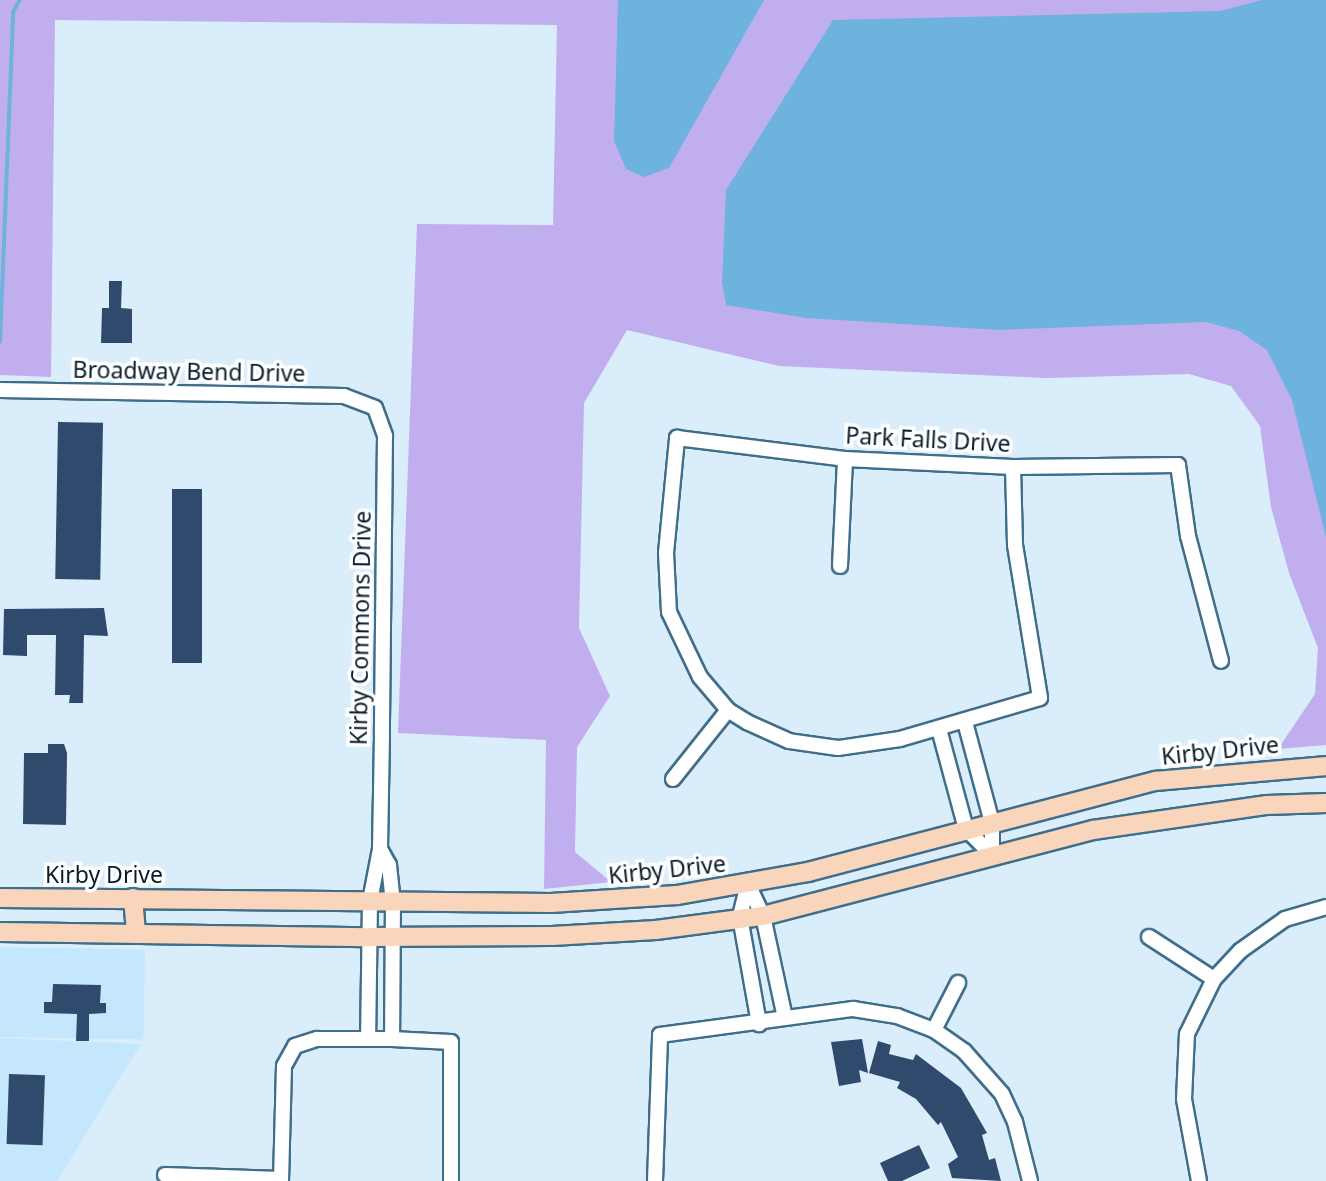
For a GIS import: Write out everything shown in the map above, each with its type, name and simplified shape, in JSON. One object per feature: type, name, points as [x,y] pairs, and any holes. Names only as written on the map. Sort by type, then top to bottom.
[{"type":"main road","name":"Kirby Drive","points":[[0,898],[581,902],[748,884],[1157,780],[1326,766]]},
{"type":"main road","points":[[0,932],[368,937],[552,936],[656,930],[763,916],[1093,830],[1267,805],[1326,803]]},
{"type":"main road","points":[[133,898],[136,934]]},
{"type":"street","name":"Broadway Bend Drive","points":[[0,390],[344,396],[375,408]]},
{"type":"street","name":"Kirby Commons Drive","points":[[368,1039],[370,901],[380,849],[385,436],[375,408]]},
{"type":"street","name":"Park Falls Drive","points":[[728,709],[700,677],[669,612],[666,553],[677,438],[845,459],[1013,467],[1178,465],[1188,536],[1221,660]]},
{"type":"street","points":[[840,566],[845,459]]},
{"type":"street","points":[[673,779],[728,709],[789,741],[838,748],[866,747],[965,722],[1041,698],[1015,545],[1013,467]]},
{"type":"street","points":[[965,722],[992,823],[992,855]]},
{"type":"street","points":[[939,729],[966,830],[992,855]]},
{"type":"street","name":"Kirby Commons Drive","points":[[380,849],[389,865],[393,901],[392,1039]]},
{"type":"street","points":[[748,884],[763,916],[785,1018]]},
{"type":"street","points":[[748,884],[740,917],[759,1024]]},
{"type":"street","points":[[1199,1181],[1184,1099],[1187,1034],[1214,979],[1262,933],[1284,919],[1326,907]]},
{"type":"street","points":[[1149,937],[1214,979]]},
{"type":"street","points":[[934,1030],[958,983]]},
{"type":"street","points":[[655,1181],[660,1035],[866,1010],[934,1030],[964,1051],[1002,1094],[1015,1122],[1030,1181]]},
{"type":"street","points":[[165,1175],[281,1180],[284,1066],[295,1046],[317,1039],[392,1039],[451,1042],[451,1181]]},
{"type":"shaded area","points":[[0,0],[1326,0],[1326,745],[1278,749],[1315,694],[1318,648],[1289,573],[1271,507],[1260,426],[1231,386],[1189,374],[1047,378],[779,366],[627,330],[584,403],[579,628],[610,696],[577,747],[575,852],[611,882],[544,889],[546,740],[398,733],[417,224],[553,225],[557,25],[55,20],[51,377],[0,375]]},
{"type":"shaded area","points":[[0,947],[145,950],[143,1040],[0,1037]]},
{"type":"shaded area","points":[[0,1038],[141,1044],[57,1181],[0,1181]]},
{"type":"water","points":[[618,0],[764,0],[669,168],[644,177],[626,169],[614,141]]},
{"type":"water","points":[[1262,0],[1326,0],[1326,537],[1292,400],[1267,350],[1239,331],[1206,322],[999,330],[806,318],[726,305],[722,282],[726,190],[833,20],[1220,11]]},
{"type":"building","points":[[109,281],[122,281],[121,308],[132,309],[132,343],[101,343],[102,308],[109,308]]},
{"type":"building","points":[[58,422],[103,423],[100,580],[55,579]]},
{"type":"building","points":[[172,489],[202,489],[202,663],[172,663]]},
{"type":"building","points":[[104,608],[108,636],[84,635],[83,703],[69,703],[70,695],[55,695],[56,635],[27,635],[27,656],[3,655],[4,609]]},
{"type":"building","points":[[48,744],[64,744],[67,753],[66,825],[23,824],[24,753],[48,753]]},
{"type":"building","points":[[53,984],[101,985],[100,1003],[106,1003],[106,1013],[89,1014],[89,1041],[76,1041],[77,1014],[44,1013],[44,1002],[52,1002]]},
{"type":"building","points":[[862,1039],[868,1073],[859,1070],[861,1082],[839,1086],[831,1042]]},
{"type":"building","points":[[878,1041],[891,1045],[889,1054],[913,1060],[916,1054],[961,1088],[987,1133],[982,1135],[989,1160],[995,1158],[1001,1181],[952,1178],[948,1164],[958,1157],[941,1122],[938,1125],[916,1099],[897,1088],[900,1082],[869,1073]]},
{"type":"building","points":[[9,1074],[45,1075],[43,1145],[7,1144]]},
{"type":"building","points":[[919,1145],[930,1168],[902,1181],[888,1181],[880,1163]]},
{"type":"waterway","points":[[0,342],[13,12],[20,0]]}]
